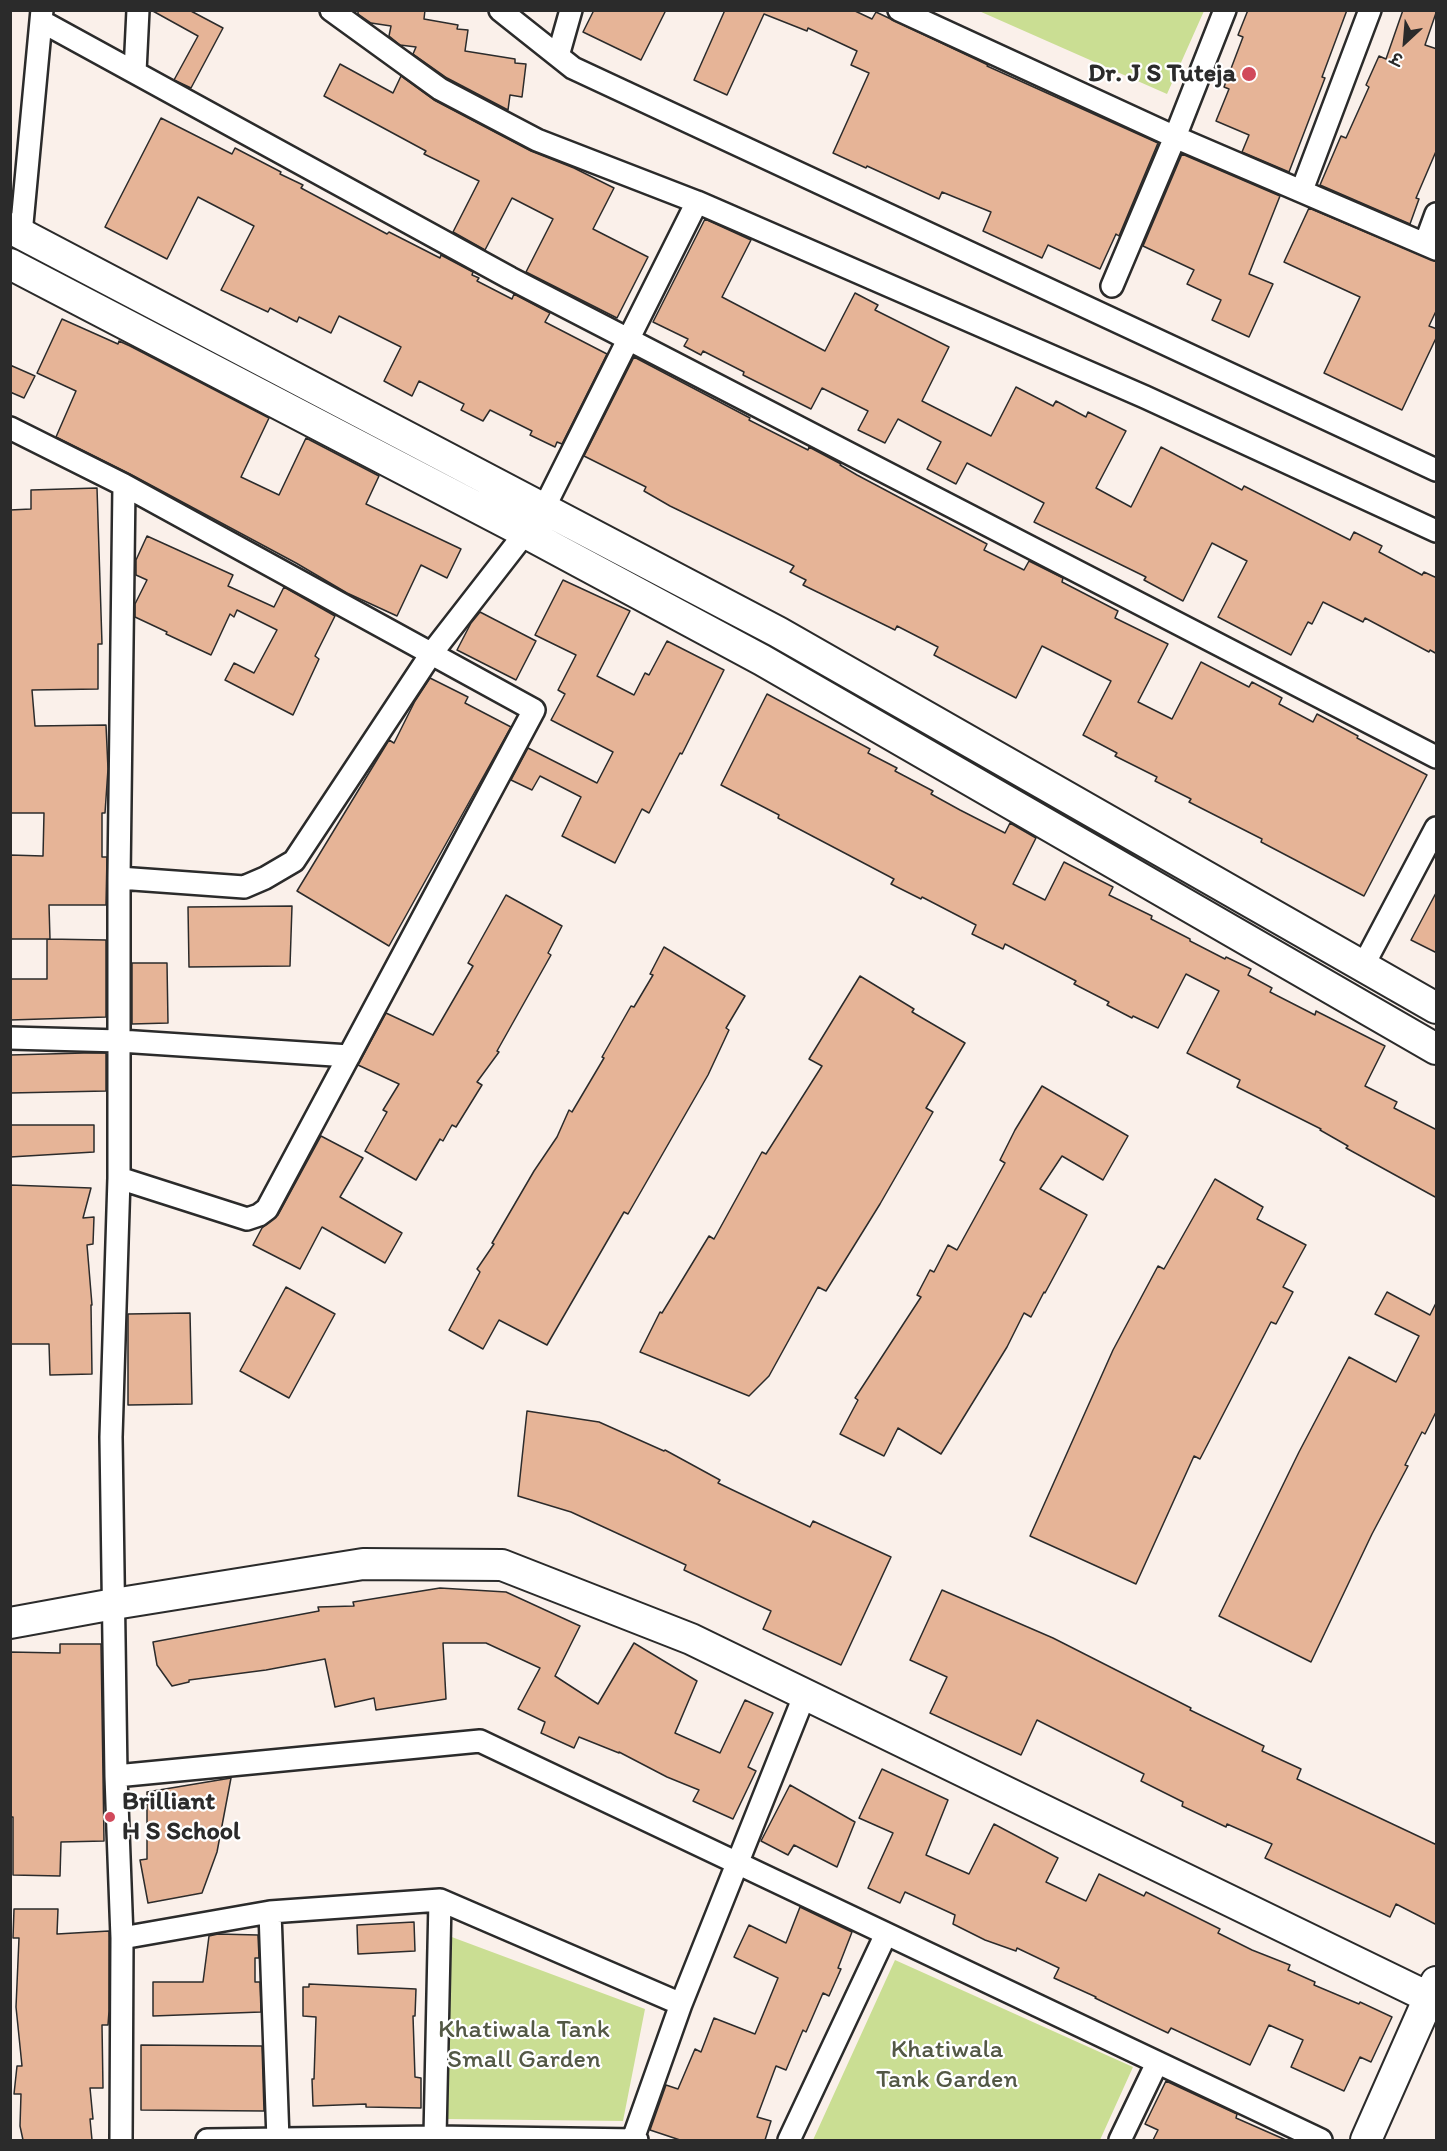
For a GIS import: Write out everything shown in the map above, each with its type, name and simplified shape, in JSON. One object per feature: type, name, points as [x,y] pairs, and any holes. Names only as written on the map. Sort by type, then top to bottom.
[{"type":"street","points":[[135,72],[138,10]]},
{"type":"street","points":[[331,10],[440,89],[537,140],[697,202],[1145,398],[1437,531]]},
{"type":"street","points":[[500,10],[573,68],[584,74],[1437,470]]},
{"type":"street","points":[[558,56],[571,10]]},
{"type":"street","points":[[899,10],[1175,137],[1431,246],[1437,214]]},
{"type":"street","points":[[1112,286],[1175,137],[1225,10]]},
{"type":"street","points":[[1302,190],[1370,10]]},
{"type":"street","points":[[1437,757],[510,278],[135,72],[41,16],[16,231],[534,521],[762,660],[1437,1048]]},
{"type":"street","points":[[119,878],[244,887],[294,861],[431,654],[534,521],[630,339],[697,202]]},
{"type":"street","points":[[10,264],[534,521],[778,632],[1437,1008]]},
{"type":"street","points":[[10,428],[124,485],[534,710],[267,1209],[247,1219],[119,1178]]},
{"type":"street","points":[[121,2140],[122,1938],[116,1776],[111,1437],[119,1178],[119,878],[124,485]]},
{"type":"street","points":[[1363,966],[1437,828]]},
{"type":"street","points":[[10,1038],[120,1041],[349,1056]]},
{"type":"street","points":[[10,1623],[363,1564],[502,1565],[691,1639],[1432,1989],[1366,2140]]},
{"type":"street","points":[[207,2140],[435,2137],[635,2140],[681,2004],[805,1694]]},
{"type":"street","points":[[116,1776],[480,1741],[1321,2140]]},
{"type":"street","points":[[122,1938],[270,1912],[440,1900],[681,2004]]},
{"type":"street","points":[[435,2137],[440,1900]]},
{"type":"street","points":[[270,1912],[278,2139]]},
{"type":"street","points":[[789,2140],[886,1934]]},
{"type":"street","points":[[1120,2140],[1157,2063]]},
{"type":"green space","points":[[979,11],[1204,11],[1167,94]]},
{"type":"green space","name":"Khatiwala Tank Small Garden","points":[[449,1936],[645,2009],[623,2121],[448,2119]]},
{"type":"green space","name":"Khatiwala Tank Garden","points":[[895,1960],[1133,2067],[1100,2140],[813,2140]]},
{"type":"building","points":[[151,10],[189,10],[223,28],[191,88],[174,80],[198,36]]},
{"type":"building","points":[[358,10],[425,10],[424,19],[458,25],[457,29],[468,30],[465,51],[515,59],[515,63],[526,64],[522,97],[510,95],[508,110],[447,78],[413,54],[416,47],[400,45],[389,36],[391,26],[371,23],[358,14]]},
{"type":"building","points":[[594,10],[666,10],[641,60],[583,32]]},
{"type":"building","points":[[725,10],[853,10],[872,19],[876,12],[987,66],[1158,143],[1119,236],[1116,234],[1100,269],[1048,245],[1042,258],[983,231],[991,212],[942,192],[939,199],[833,153],[869,73],[851,65],[857,51],[808,28],[807,31],[764,14],[727,95],[694,80]]},
{"type":"building","points":[[1248,10],[1347,10],[1322,77],[1325,78],[1289,172],[1242,152],[1249,135],[1216,121],[1229,89],[1224,87],[1243,37],[1238,35]]},
{"type":"building","points":[[1403,10],[1437,10],[1425,45],[1437,49],[1437,149],[1416,198],[1419,199],[1410,224],[1320,185],[1341,136],[1346,138],[1369,87],[1366,85],[1379,56],[1386,59]]},
{"type":"building","points":[[340,64],[393,93],[401,76],[434,100],[531,151],[574,168],[614,188],[593,229],[648,257],[617,318],[526,272],[553,219],[512,198],[485,250],[453,232],[479,181],[424,154],[426,151],[324,96]]},
{"type":"building","points":[[161,118],[232,154],[235,148],[303,185],[301,188],[387,234],[389,232],[440,258],[441,255],[473,272],[472,275],[479,278],[477,281],[512,299],[514,294],[550,313],[545,322],[607,354],[562,444],[557,442],[555,447],[530,435],[532,431],[490,410],[483,421],[461,410],[464,404],[419,381],[412,396],[384,381],[401,347],[339,316],[331,333],[299,317],[297,322],[270,308],[268,312],[221,290],[254,226],[198,197],[167,259],[105,227]]},
{"type":"building","points":[[1182,154],[1280,196],[1249,274],[1273,284],[1249,337],[1212,320],[1221,300],[1187,284],[1194,270],[1143,246]]},
{"type":"building","points":[[1309,208],[1437,262],[1437,309],[1429,326],[1437,329],[1437,336],[1402,410],[1324,373],[1360,297],[1284,262]]},
{"type":"building","points":[[705,219],[751,240],[722,297],[825,351],[855,293],[878,305],[875,310],[949,347],[922,401],[991,436],[1016,387],[1053,406],[1056,401],[1086,417],[1088,412],[1126,431],[1096,488],[1131,507],[1161,447],[1242,490],[1244,486],[1350,540],[1354,532],[1382,546],[1379,552],[1422,575],[1424,572],[1437,578],[1437,654],[1365,618],[1363,622],[1323,602],[1312,624],[1308,622],[1291,655],[1218,617],[1247,561],[1212,543],[1183,601],[1144,580],[1146,577],[1034,522],[1044,503],[967,463],[956,484],[927,469],[941,442],[898,419],[885,443],[858,430],[868,411],[822,388],[811,409],[743,375],[744,372],[703,351],[701,355],[684,346],[688,339],[653,322]]},
{"type":"building","points":[[62,319],[118,344],[119,341],[130,346],[269,418],[241,477],[279,495],[306,438],[379,476],[366,504],[461,549],[447,578],[421,565],[397,616],[347,593],[130,474],[56,437],[76,391],[37,373]]},
{"type":"building","points":[[634,357],[750,418],[749,420],[808,450],[809,447],[987,544],[984,550],[1024,570],[1029,561],[1063,578],[1062,582],[1118,611],[1115,618],[1168,644],[1138,702],[1172,719],[1201,662],[1249,687],[1252,682],[1282,698],[1279,704],[1313,722],[1317,714],[1427,775],[1364,896],[1261,842],[1262,839],[1189,802],[1191,799],[1155,781],[1157,777],[1115,756],[1117,753],[1083,735],[1111,681],[1042,646],[1016,698],[934,655],[938,647],[897,626],[895,630],[803,585],[806,580],[790,572],[794,566],[670,506],[644,491],[646,487],[584,456]]},
{"type":"building","points":[[10,365],[35,376],[24,398],[10,392]]},
{"type":"building","points":[[97,488],[102,644],[98,644],[98,689],[32,690],[35,726],[106,725],[108,769],[105,813],[102,813],[102,857],[107,857],[106,905],[49,905],[50,939],[10,939],[10,855],[43,856],[44,813],[10,813],[10,510],[31,509],[31,490]]},
{"type":"building","points":[[147,536],[233,575],[228,586],[274,607],[284,587],[335,616],[315,656],[319,659],[293,715],[225,680],[234,663],[254,673],[277,630],[237,610],[234,617],[230,614],[211,655],[135,617],[135,604],[147,580],[136,575],[136,560]]},
{"type":"building","points":[[563,580],[630,611],[597,676],[634,695],[645,673],[649,675],[667,641],[724,670],[682,754],[680,753],[649,813],[642,809],[615,863],[562,836],[581,797],[540,776],[532,790],[511,780],[528,748],[597,783],[613,752],[551,720],[565,694],[558,690],[576,655],[535,635]]},
{"type":"building","points":[[480,612],[536,641],[516,680],[457,650],[471,623]]},
{"type":"building","points":[[430,678],[468,697],[465,703],[511,727],[389,946],[297,891],[389,740],[394,743],[415,701]]},
{"type":"building","points":[[767,694],[870,749],[868,753],[897,768],[895,771],[933,791],[931,794],[960,810],[1005,833],[1010,823],[1036,838],[1013,884],[1045,900],[1064,862],[1113,887],[1109,895],[1152,916],[1151,919],[1190,941],[1251,969],[1248,975],[1272,988],[1270,992],[1315,1015],[1316,1011],[1385,1046],[1365,1086],[1397,1102],[1394,1108],[1437,1130],[1437,1198],[1346,1148],[1348,1146],[1321,1129],[1237,1087],[1240,1080],[1187,1053],[1219,991],[1186,974],[1158,1028],[1133,1016],[1132,1018],[1107,1005],[1109,1002],[1074,984],[1076,981],[1005,944],[1003,949],[972,934],[976,925],[891,884],[894,879],[721,785]]},
{"type":"building","points":[[1437,891],[1437,953],[1411,940]]},
{"type":"building","points":[[506,895],[562,926],[548,953],[551,955],[497,1051],[499,1052],[477,1082],[482,1085],[456,1127],[452,1125],[443,1141],[440,1139],[416,1180],[365,1151],[387,1112],[383,1110],[399,1084],[358,1065],[386,1013],[433,1035],[473,966],[468,963]]},
{"type":"building","points":[[292,906],[290,966],[189,967],[188,907]]},
{"type":"building","points":[[47,939],[106,940],[106,1017],[10,1020],[10,979],[47,979]]},
{"type":"building","points":[[664,947],[745,996],[726,1028],[729,1030],[708,1075],[628,1214],[624,1212],[547,1345],[499,1320],[483,1349],[449,1330],[480,1272],[477,1269],[494,1244],[492,1243],[534,1171],[557,1137],[569,1110],[572,1112],[604,1058],[602,1057],[631,1006],[634,1007],[653,975],[650,974]]},
{"type":"building","points":[[132,963],[167,963],[168,1023],[132,1024]]},
{"type":"building","points":[[860,976],[914,1009],[912,1012],[965,1043],[926,1108],[933,1112],[880,1204],[826,1291],[818,1287],[769,1376],[749,1396],[640,1352],[660,1312],[662,1313],[709,1236],[714,1239],[762,1152],[766,1154],[822,1066],[809,1059]]},
{"type":"building","points":[[106,1053],[106,1091],[10,1093],[10,1055]]},
{"type":"building","points":[[1042,1086],[1128,1136],[1103,1180],[1062,1156],[1040,1189],[1087,1215],[1045,1293],[1031,1317],[1024,1313],[1007,1347],[941,1454],[898,1428],[884,1456],[840,1434],[858,1400],[855,1398],[921,1297],[917,1295],[930,1270],[934,1272],[948,1245],[957,1250],[1005,1163],[1000,1160],[1015,1130]]},
{"type":"building","points":[[10,1125],[94,1125],[94,1152],[10,1157]]},
{"type":"building","points":[[321,1136],[363,1158],[340,1197],[402,1233],[385,1263],[322,1227],[300,1269],[253,1245],[262,1228],[278,1215]]},
{"type":"building","points":[[1215,1179],[1263,1207],[1257,1219],[1306,1245],[1283,1287],[1293,1292],[1276,1324],[1271,1322],[1200,1459],[1194,1456],[1136,1584],[1030,1536],[1113,1350],[1158,1266],[1164,1269]]},
{"type":"building","points":[[10,1185],[91,1188],[83,1218],[94,1217],[93,1244],[87,1245],[92,1305],[92,1374],[50,1375],[49,1344],[10,1344]]},
{"type":"building","points":[[286,1287],[335,1314],[289,1398],[240,1371]]},
{"type":"building","points":[[1387,1292],[1430,1315],[1437,1301],[1437,1410],[1425,1434],[1422,1432],[1405,1465],[1408,1466],[1372,1534],[1311,1662],[1219,1616],[1299,1452],[1349,1357],[1396,1382],[1419,1336],[1375,1314]]},
{"type":"building","points":[[190,1313],[192,1404],[128,1405],[128,1314]]},
{"type":"building","points":[[527,1411],[599,1422],[665,1450],[720,1480],[718,1483],[810,1527],[813,1521],[891,1557],[841,1665],[763,1629],[771,1611],[684,1570],[686,1565],[571,1512],[518,1496]]},
{"type":"building","points":[[440,1588],[506,1592],[580,1626],[555,1676],[598,1704],[634,1643],[697,1681],[675,1733],[720,1753],[745,1700],[773,1713],[748,1767],[756,1771],[733,1819],[693,1801],[699,1790],[667,1777],[619,1752],[579,1737],[574,1748],[541,1733],[545,1722],[518,1709],[540,1668],[486,1643],[443,1643],[446,1699],[376,1710],[374,1698],[335,1707],[325,1659],[266,1670],[189,1680],[189,1682],[172,1686],[157,1665],[153,1642],[319,1611],[318,1607],[354,1606],[353,1602]]},
{"type":"building","points":[[942,1590],[1053,1638],[1191,1708],[1190,1710],[1264,1746],[1262,1751],[1301,1769],[1297,1779],[1437,1845],[1437,1925],[1396,1904],[1390,1917],[1265,1858],[1272,1844],[1227,1824],[1226,1827],[1182,1806],[1183,1802],[1141,1781],[1144,1774],[1037,1720],[1021,1755],[930,1713],[947,1677],[910,1660]]},
{"type":"building","points":[[60,1644],[101,1644],[104,1841],[61,1842],[60,1876],[13,1875],[13,1817],[10,1817],[10,1652],[60,1653]]},
{"type":"building","points":[[882,1769],[948,1800],[926,1855],[969,1874],[994,1824],[1058,1858],[1046,1882],[1086,1901],[1099,1874],[1144,1896],[1146,1892],[1220,1929],[1218,1933],[1290,1965],[1288,1970],[1315,1982],[1314,1985],[1392,2017],[1371,2062],[1360,2057],[1344,2091],[1291,2067],[1303,2040],[1269,2025],[1250,2065],[1171,2028],[1168,2033],[1054,1978],[1059,1968],[1017,1948],[1016,1951],[985,1940],[953,1924],[955,1915],[905,1892],[900,1903],[868,1888],[893,1833],[859,1818]]},
{"type":"building","points":[[231,1778],[217,1852],[202,1893],[148,1903],[140,1860],[147,1859],[147,1792]]},
{"type":"building","points":[[790,1785],[855,1822],[837,1867],[794,1845],[788,1855],[761,1841]]},
{"type":"building","points":[[800,1907],[852,1932],[838,1968],[841,1969],[829,1996],[823,1993],[806,2032],[803,2030],[786,2070],[776,2066],[757,2117],[771,2121],[765,2140],[680,2140],[650,2130],[666,2085],[678,2089],[695,2049],[701,2052],[714,2018],[755,2034],[778,1978],[734,1957],[749,1925],[786,1943]]},
{"type":"building","points":[[14,1909],[58,1909],[57,1934],[109,1931],[108,2025],[102,2025],[103,2088],[90,2088],[93,2119],[90,2119],[92,2140],[23,2140],[20,2126],[21,2094],[14,2094],[17,2066],[22,2066],[16,2007],[19,1938],[13,1938]]},
{"type":"building","points":[[414,1922],[415,1951],[358,1954],[357,1925]]},
{"type":"building","points":[[218,1934],[258,1935],[259,1958],[255,1958],[255,1982],[260,1982],[261,2012],[153,2016],[153,1982],[203,1982],[209,1936]]},
{"type":"building","points":[[309,1984],[416,1989],[415,2016],[413,2016],[415,2077],[421,2078],[421,2108],[366,2107],[366,2104],[313,2106],[312,2079],[314,2079],[316,2017],[303,2016],[303,1987],[309,1987]]},
{"type":"building","points":[[141,2045],[262,2046],[264,2111],[141,2110]]},
{"type":"building","points":[[1166,2081],[1237,2114],[1236,2118],[1286,2140],[1153,2140],[1158,2130],[1145,2124]]},
{"type":"place","name":"Dr. J S Tuteja","points":[[1249,74]]},
{"type":"place","name":"Brilliant H S School","points":[[110,1817]]}]
